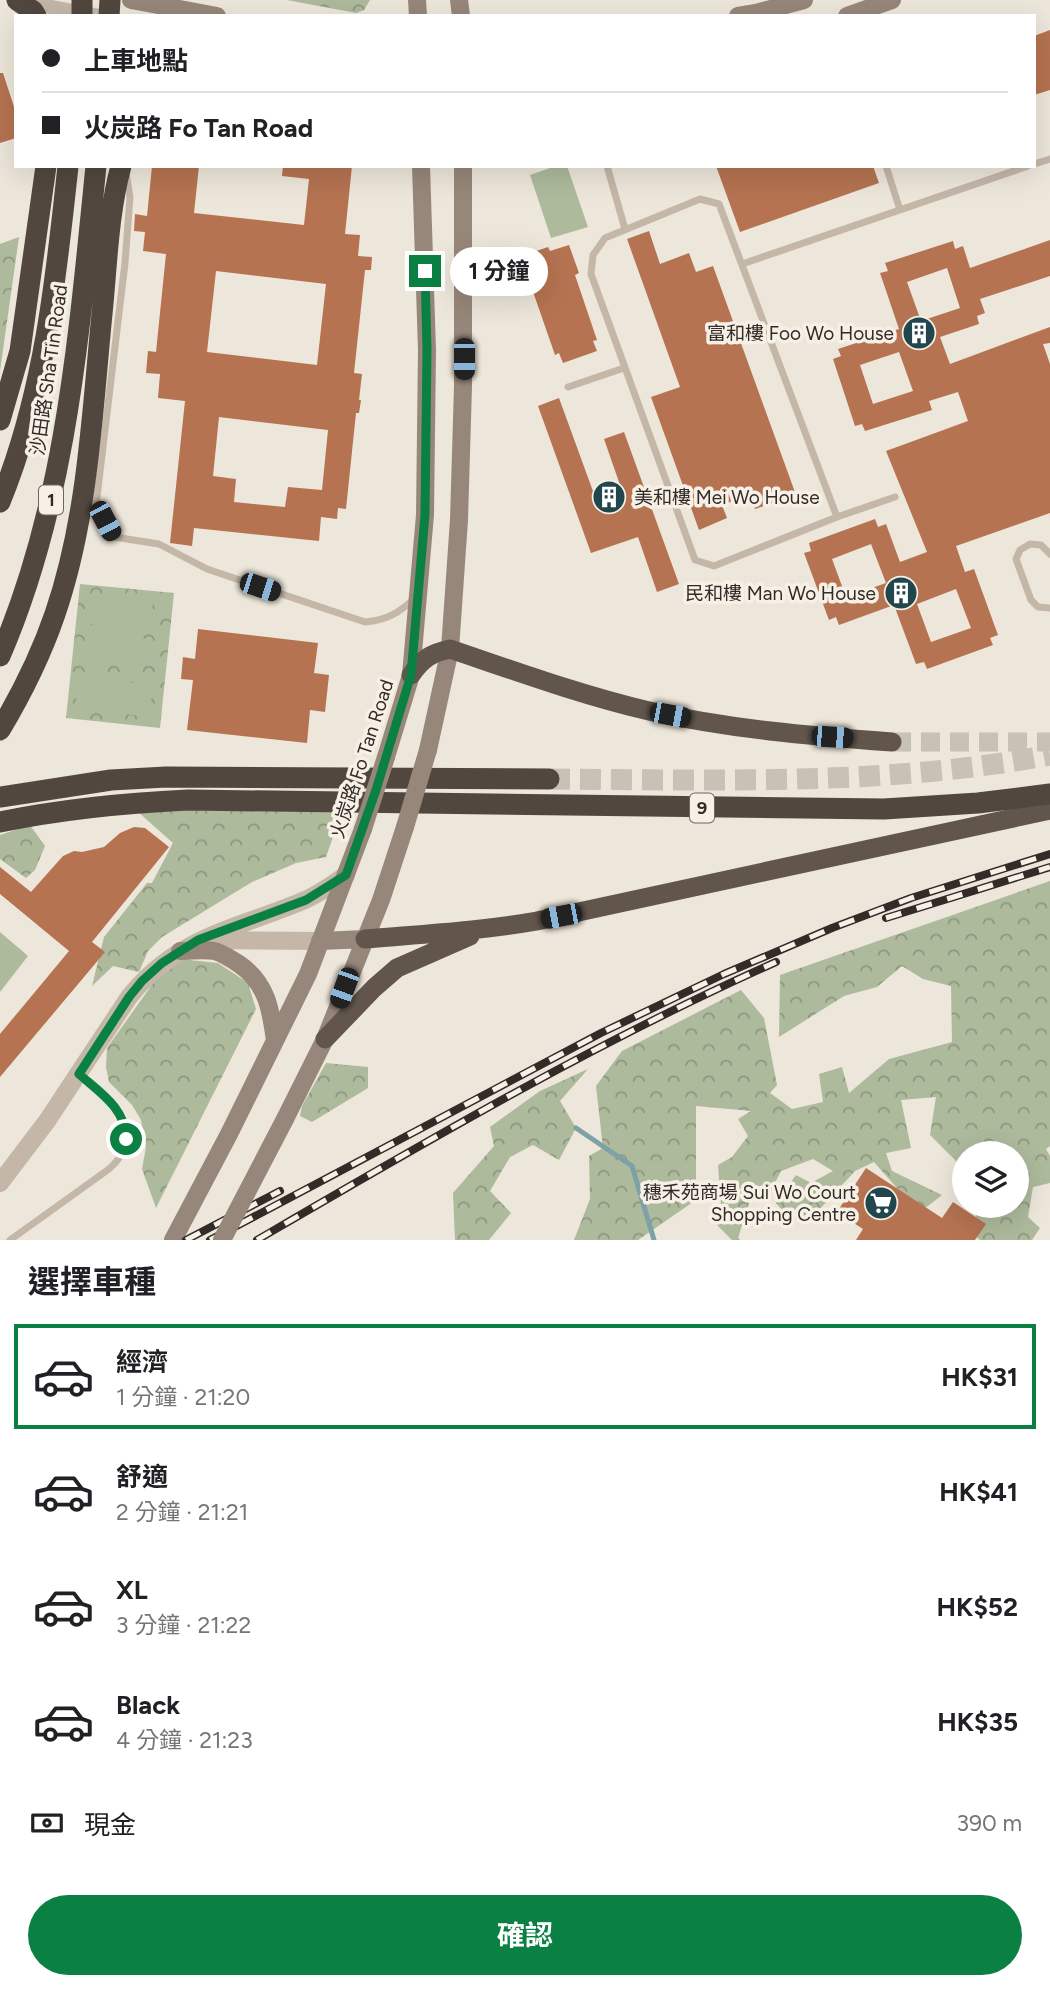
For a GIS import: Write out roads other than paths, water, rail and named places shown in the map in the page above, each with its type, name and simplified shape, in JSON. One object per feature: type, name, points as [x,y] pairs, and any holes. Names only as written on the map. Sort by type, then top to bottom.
[{"type":"highway","points":[[15,0],[35,14]]},
{"type":"highway","points":[[0,420],[20,351],[46,168]]},
{"type":"highway","name":"沙田路 Sha Tin Road","points":[[0,502],[20,447],[44,351],[68,168]]},
{"type":"highway","name":"沙田路 Sha Tin Road","points":[[0,656],[34,562],[58,467],[78,339],[96,168]]},
{"type":"highway","points":[[0,730],[46,639],[75,540],[85,475],[112,217],[123,168]]},
{"type":"highway","points":[[411,675],[420,662],[433,653],[450,649],[585,694],[648,710],[778,732],[892,742]]},
{"type":"highway","points":[[0,797],[111,780],[166,777],[549,779]]},
{"type":"highway","name":"9","points":[[0,822],[104,804],[188,800],[884,809],[978,803],[1050,794]]},
{"type":"highway","points":[[365,939],[486,929],[609,907],[1050,810]]},
{"type":"highway","points":[[325,1039],[397,968],[486,929]]},
{"type":"main road","points":[[131,0],[206,14]]},
{"type":"main road","points":[[750,14],[804,0]]},
{"type":"main road","points":[[853,14],[892,0]]},
{"type":"main road","name":"火炭路 Fo Tan Road","points":[[176,1235],[308,975],[363,829],[411,675],[425,515],[427,350],[421,168]]},
{"type":"main road","points":[[222,1240],[325,1039],[365,939],[405,827],[428,750],[450,649],[459,520],[463,400],[463,168]]},
{"type":"main road","points":[[320,941],[365,939]]},
{"type":"main road","points":[[180,951],[214,951],[245,969],[258,981],[272,1012],[275,1041]]},
{"type":"street","points":[[15,0],[78,8]]},
{"type":"street","points":[[0,1183],[22,1156],[142,981],[198,940],[306,900],[346,875]]},
{"type":"street","points":[[198,940],[320,941]]},
{"type":"lane","points":[[123,168],[130,197],[125,263],[96,505],[114,537],[159,544],[207,569],[365,622],[383,620],[394,615],[418,595]]},
{"type":"lane","points":[[608,168],[625,229]]},
{"type":"lane","points":[[887,168],[900,210]]},
{"type":"lane","points":[[742,264],[1022,168]]},
{"type":"lane","points":[[836,517],[719,204],[700,199],[605,238],[593,255],[591,274],[695,560],[714,566],[836,517],[895,497]]},
{"type":"lane","points":[[568,387],[624,368]]},
{"type":"lane","points":[[1050,554],[1041,545],[1030,544],[1020,550],[1016,559],[1031,600],[1038,607],[1050,608]]},
{"type":"lane","points":[[10,1240],[109,1169],[122,1153],[126,1130],[120,1113],[79,1074]]},
{"type":"waterway","points":[[576,1128],[632,1166],[654,1240]]},
{"type":"tunnel","points":[[892,742],[1050,742]]},
{"type":"tunnel","points":[[549,779],[737,780],[863,776],[926,772],[1050,755]]},
{"type":"railway","points":[[210,1240],[601,1033],[724,974],[911,898],[1050,854]]},
{"type":"railway","points":[[886,918],[1050,867]]},
{"type":"railway","points":[[257,1240],[578,1059],[776,962]]},
{"type":"railway","points":[[186,1240],[280,1191]]},
{"type":"place","name":"富和樓 Foo Wo House","points":[[919,333]]},
{"type":"place","name":"美和樓 Mei Wo House","points":[[609,497]]},
{"type":"place","name":"民和樓 Man Wo House","points":[[901,593]]},
{"type":"place","name":"穗禾苑商場 Sui Wo Court Shopping Centre","points":[[881,1203]]}]
